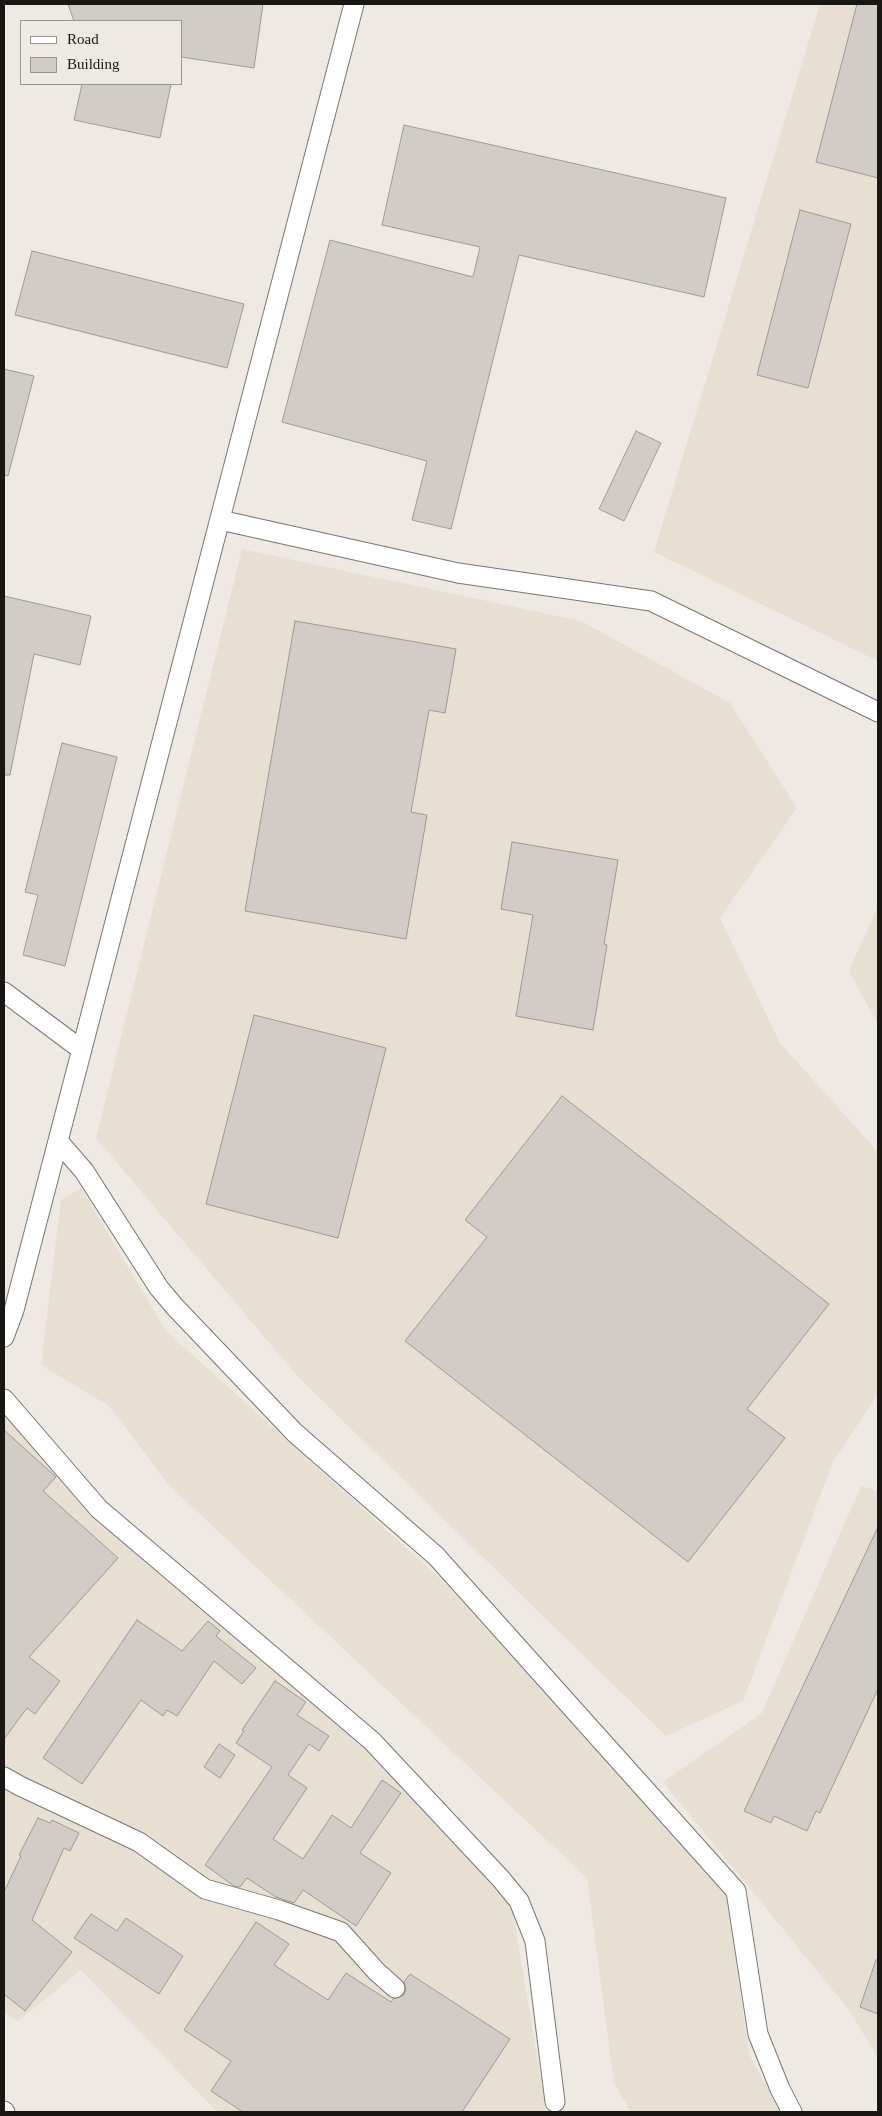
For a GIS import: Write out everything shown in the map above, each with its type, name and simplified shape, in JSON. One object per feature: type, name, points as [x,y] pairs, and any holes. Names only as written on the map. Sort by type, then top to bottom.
[{"type":"street","points":[[4,1337],[14,1310],[354,4]]},
{"type":"street","points":[[220,520],[458,573],[651,601],[878,712]]},
{"type":"street","points":[[4,992],[82,1050]]},
{"type":"street","points":[[58,1141],[84,1171],[159,1288],[175,1307],[295,1433],[436,1556],[736,1891],[758,2034],[780,2089],[792,2112]]},
{"type":"street","points":[[4,1400],[99,1509],[372,1741],[501,1879],[519,1901],[535,1941],[555,2102]]},
{"type":"street","points":[[4,1777],[139,1842],[204,1889],[279,1910],[341,1932],[377,1972],[395,1988]]},
{"type":"shaded area","points":[[820,4],[878,4],[878,661],[654,552]]},
{"type":"shaded area","points":[[242,549],[581,621],[730,703],[797,808],[720,918],[780,1043],[878,1152],[878,1394],[833,1462],[743,1701],[666,1736],[299,1378],[96,1138]]},
{"type":"shaded area","points":[[878,906],[878,1025],[849,971]]},
{"type":"shaded area","points":[[81,1188],[166,1331],[444,1582],[726,1894],[749,2054],[780,2112],[631,2112],[614,2083],[587,1878],[169,1485],[109,1406],[41,1365],[61,1200]]},
{"type":"shaded area","points":[[4,1412],[148,1565],[369,1750],[512,1905],[546,2112],[217,2112],[81,1970],[18,2021],[4,2013]]},
{"type":"shaded area","points":[[861,1486],[878,1491],[878,2058],[849,2010],[663,1782],[762,1713]]},
{"type":"building","points":[[68,4],[263,4],[254,68],[182,57],[182,20],[74,20]]},
{"type":"building","points":[[857,4],[878,4],[878,178],[816,162]]},
{"type":"building","points":[[82,85],[171,85],[160,138],[74,120]]},
{"type":"building","points":[[404,125],[726,198],[704,297],[519,255],[451,529],[412,520],[427,461],[282,422],[330,240],[473,277],[480,247],[382,225]]},
{"type":"building","points":[[800,210],[851,224],[808,388],[757,375]]},
{"type":"building","points":[[32,251],[244,304],[227,368],[15,315]]},
{"type":"building","points":[[4,369],[34,376],[8,476],[4,475]]},
{"type":"building","points":[[636,431],[661,443],[624,521],[599,509]]},
{"type":"building","points":[[4,596],[91,616],[80,665],[34,654],[10,775],[4,775]]},
{"type":"building","points":[[295,621],[456,649],[445,713],[429,710],[411,812],[427,815],[406,939],[245,911]]},
{"type":"building","points":[[62,743],[117,757],[65,966],[23,955],[38,895],[25,892]]},
{"type":"building","points":[[512,842],[618,860],[604,944],[607,945],[593,1030],[516,1016],[533,915],[501,909]]},
{"type":"building","points":[[254,1015],[386,1048],[338,1238],[206,1204]]},
{"type":"building","points":[[562,1096],[829,1304],[747,1409],[785,1438],[688,1562],[405,1341],[487,1237],[465,1220]]},
{"type":"building","points":[[4,1430],[56,1477],[43,1491],[118,1558],[29,1657],[60,1681],[35,1714],[27,1708],[4,1739]]},
{"type":"building","points":[[878,1527],[878,1689],[820,1813],[816,1811],[807,1831],[774,1816],[771,1823],[744,1811]]},
{"type":"building","points":[[137,1620],[182,1651],[208,1621],[220,1631],[216,1636],[256,1668],[242,1684],[214,1661],[177,1716],[167,1710],[163,1716],[141,1700],[82,1784],[43,1758]]},
{"type":"building","points":[[275,1681],[306,1702],[297,1715],[329,1736],[319,1751],[309,1744],[288,1775],[307,1788],[273,1839],[303,1859],[332,1815],[351,1828],[382,1780],[401,1793],[360,1853],[391,1873],[356,1926],[303,1890],[294,1903],[276,1897],[247,1878],[240,1887],[234,1886],[205,1865],[272,1767],[236,1743],[244,1731],[242,1730]]},
{"type":"building","points":[[219,1744],[235,1755],[220,1778],[204,1767]]},
{"type":"building","points":[[38,1818],[50,1823],[52,1820],[79,1833],[70,1851],[64,1848],[32,1920],[72,1952],[25,2011],[4,1994],[4,1892],[21,1856],[19,1855]]},
{"type":"building","points":[[91,1914],[117,1931],[126,1918],[183,1956],[159,1994],[74,1938]]},
{"type":"building","points":[[256,1922],[289,1944],[274,1965],[328,2000],[346,1973],[391,2002],[393,1999],[404,1995],[406,1990],[404,1982],[410,1974],[510,2039],[462,2112],[243,2112],[211,2091],[231,2061],[184,2030]]},
{"type":"building","points":[[876,1960],[878,1960],[878,2014],[860,2007]]}]
